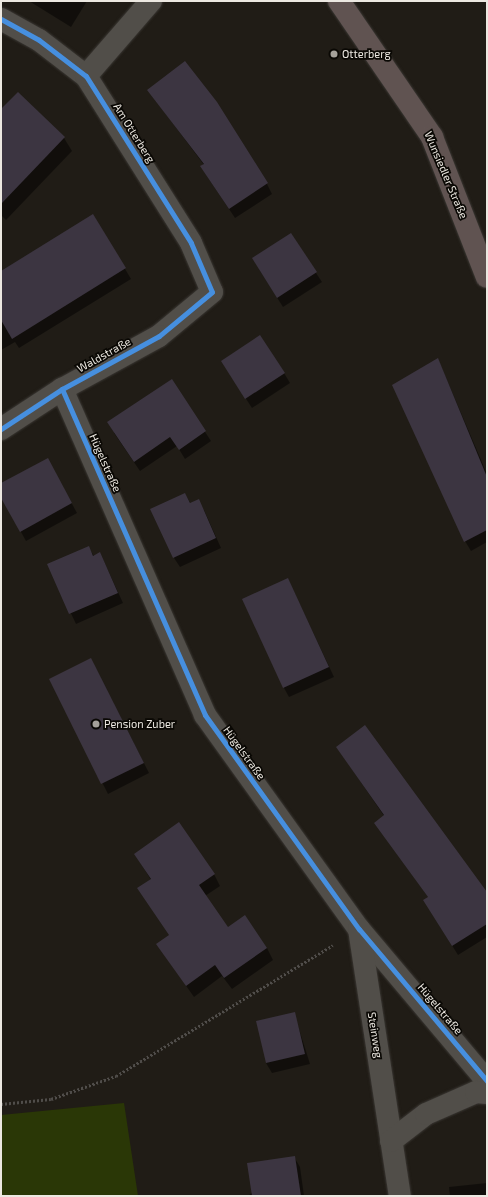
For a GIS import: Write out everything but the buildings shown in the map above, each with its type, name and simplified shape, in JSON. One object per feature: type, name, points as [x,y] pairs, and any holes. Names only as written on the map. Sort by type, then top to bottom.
[{"type":"main road","name":"Wunsiedler Straße","points":[[338,1],[432,137],[487,277]]},
{"type":"street","points":[[86,76],[151,1]]},
{"type":"street","name":"Am Otterberg","points":[[1,19],[39,40],[86,76],[191,243],[212,292]]},
{"type":"street","name":"Waldstraße","points":[[1,429],[62,389],[159,336],[212,292]]},
{"type":"street","name":"Hügelstraße","points":[[62,389],[205,715],[359,929],[487,1081]]},
{"type":"street","name":"Steinweg","points":[[359,929],[400,1196]]},
{"type":"street","points":[[391,1141],[432,1112],[476,1092],[487,1093]]},
{"type":"path","points":[[1,1104],[51,1099],[116,1076],[359,929]]},
{"type":"green space","points":[[124,1103],[138,1196],[1,1196],[1,1115]]},
{"type":"cycle path","points":[[1,19],[39,40],[86,76],[191,243],[212,292],[159,336],[62,389],[1,429]]},
{"type":"cycle path","points":[[62,389],[205,715],[359,929],[487,1081]]},
{"type":"place","name":"Otterberg","points":[[334,54]]},
{"type":"place","name":"Pension Zuber","points":[[96,724]]}]
